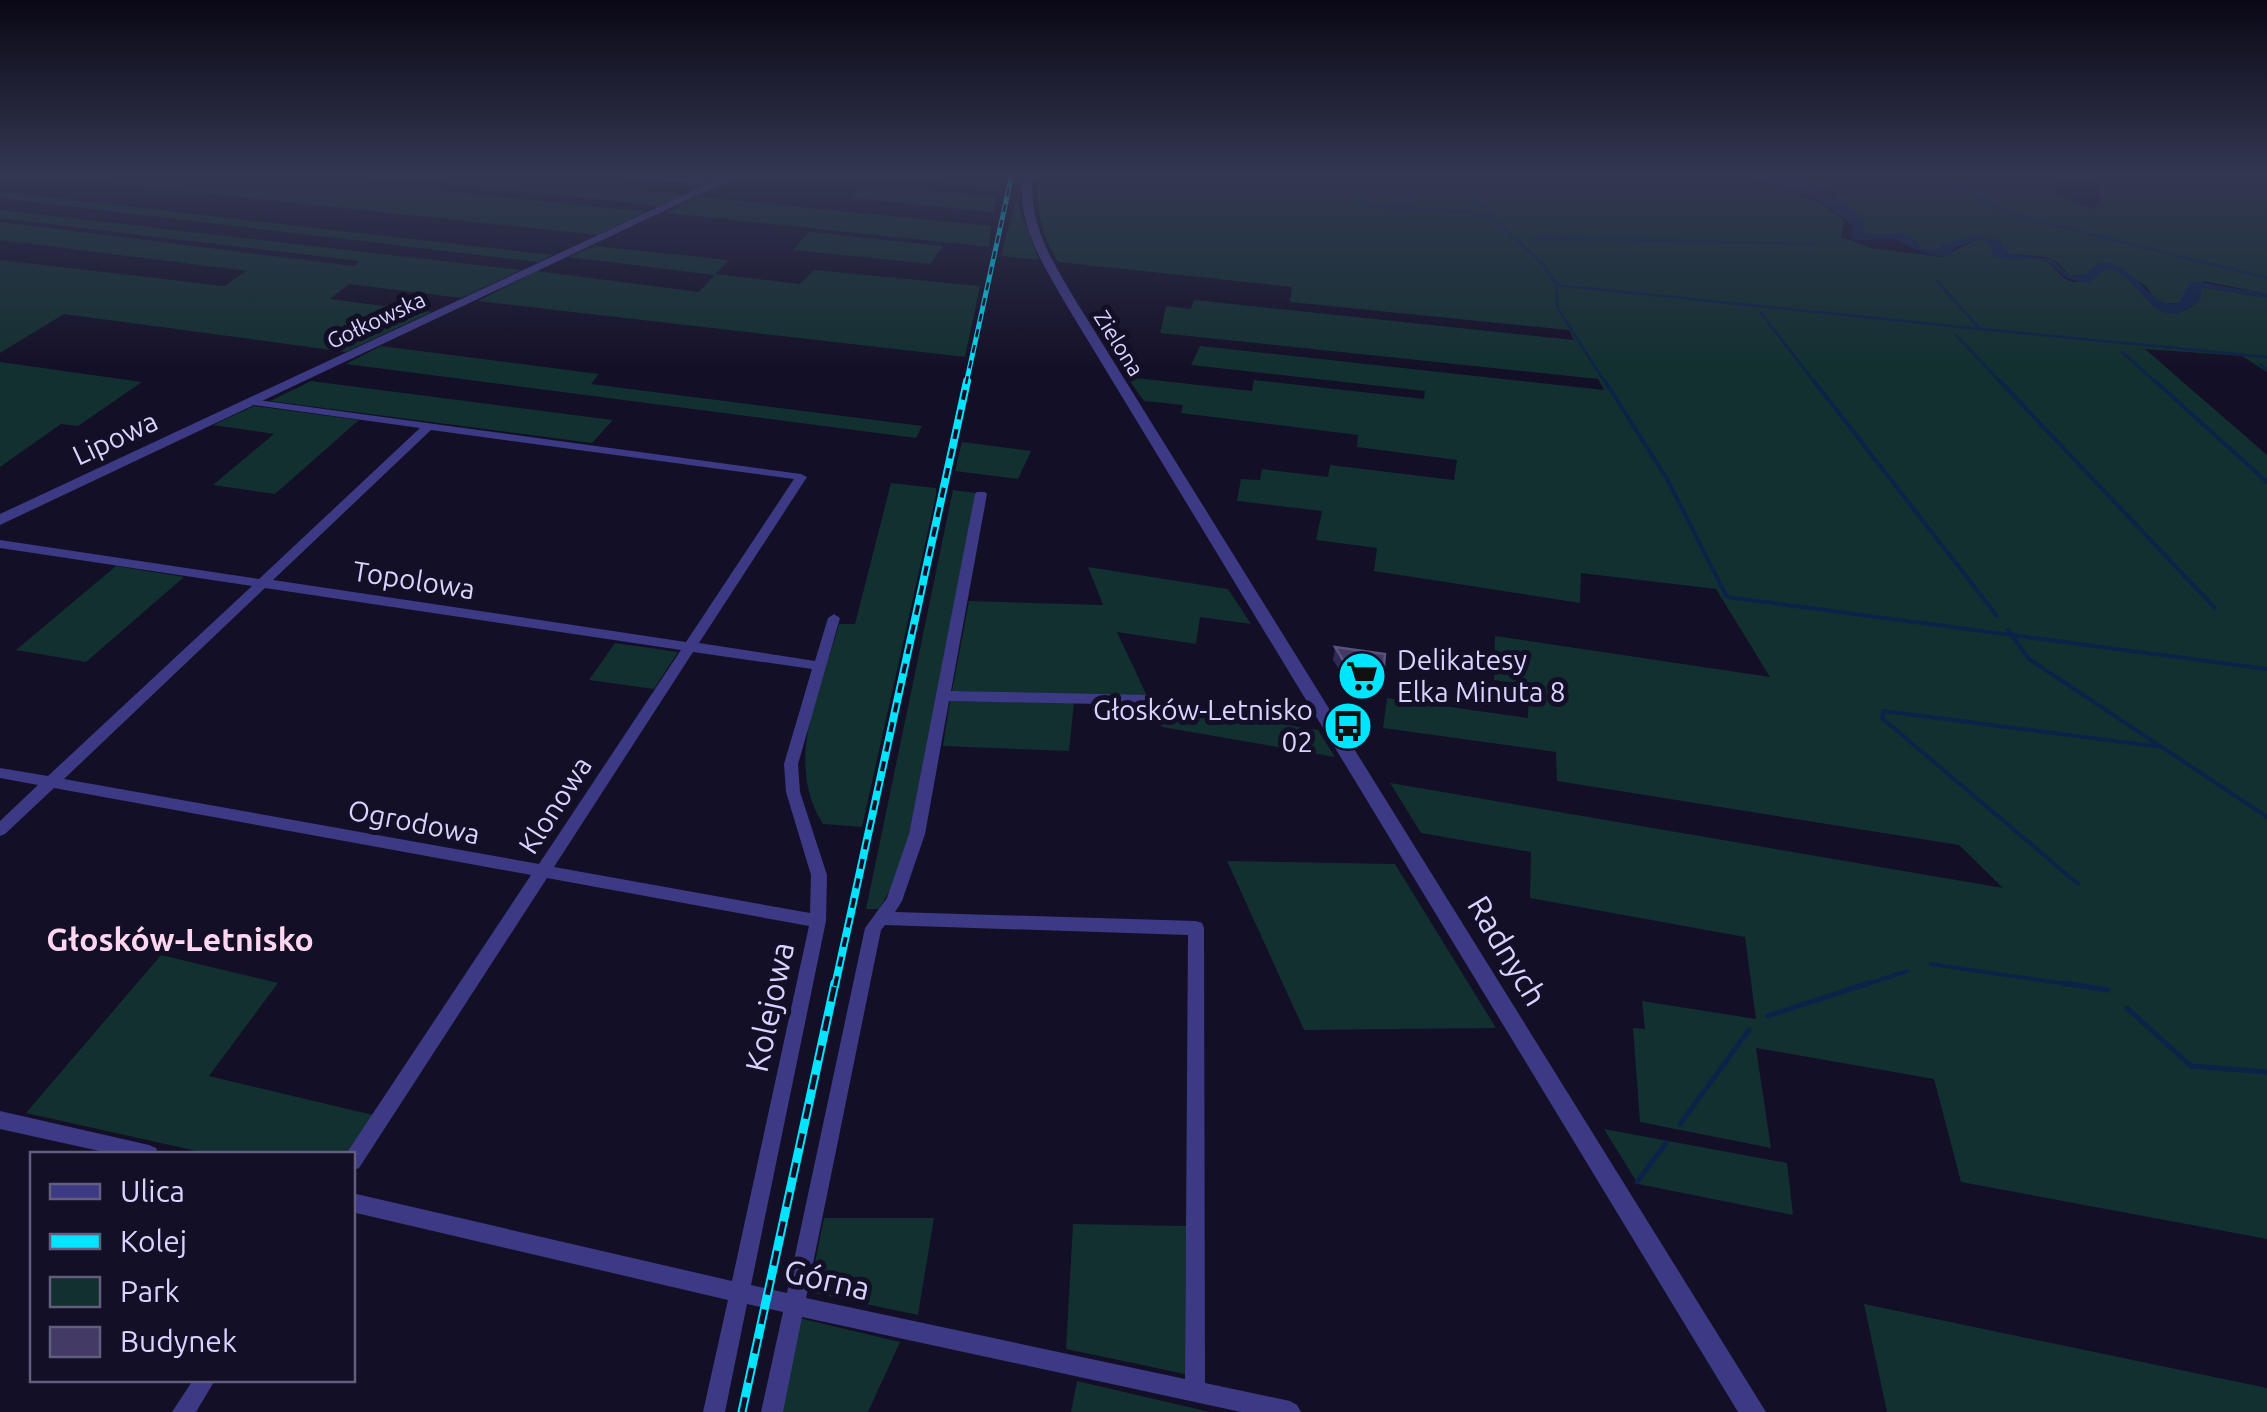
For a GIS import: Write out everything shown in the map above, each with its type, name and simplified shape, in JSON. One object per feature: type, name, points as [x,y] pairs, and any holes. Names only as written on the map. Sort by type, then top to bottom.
[{"type":"street","name":"Gołkowska","points":[[250,402],[597,240]]},
{"type":"street","name":"Zielona","points":[[1038,240],[1207,523]]},
{"type":"street","points":[[250,402],[430,425]]},
{"type":"street","name":"Lipowa","points":[[0,520],[250,402]]},
{"type":"street","points":[[0,830],[430,425]]},
{"type":"street","name":"Klonowa","points":[[355,1157],[801,478],[430,425]]},
{"type":"street","points":[[772,1412],[873,928],[894,901],[918,834],[981,494]]},
{"type":"street","name":"Radnych","points":[[1207,523],[1753,1412]]},
{"type":"street","name":"Topolowa","points":[[0,544],[820,666]]},
{"type":"street","name":"Kolejowa","points":[[714,1412],[818,921],[819,875],[792,792],[792,764],[834,618]]},
{"type":"street","points":[[942,696],[1149,700]]},
{"type":"street","name":"Ogrodowa","points":[[0,773],[818,921]]},
{"type":"street","points":[[882,918],[1196,928],[1195,1390]]},
{"type":"street","points":[[0,1120],[140,1152]]},
{"type":"street","name":"Górna","points":[[355,1203],[794,1305],[1290,1412]]},
{"type":"street","points":[[182,1412],[204,1382]]},
{"type":"green space","points":[[0,240],[144,240],[354,266],[359,261],[183,240],[260,240],[521,270],[461,298],[349,284],[330,299],[431,312],[346,352],[64,314],[0,353],[0,260],[224,286],[247,271]]},
{"type":"green space","points":[[352,240],[420,240],[553,255],[538,262]]},
{"type":"green space","points":[[802,240],[885,240],[943,246],[930,264],[793,250]]},
{"type":"green space","points":[[921,240],[990,240],[989,247]]},
{"type":"green space","points":[[1005,240],[1031,240],[1039,260],[1001,256]]},
{"type":"green space","points":[[1047,240],[1849,240],[1872,248],[1942,257],[1981,240],[1991,243],[1992,252],[1998,256],[2044,261],[2070,281],[2081,281],[2112,269],[2122,273],[2160,310],[2172,313],[2185,310],[2201,298],[2200,287],[2267,298],[2267,372],[2242,356],[2145,349],[2267,455],[2267,1239],[1961,1182],[1934,1079],[1756,1048],[1771,1148],[1640,1122],[1633,1028],[1645,1029],[1642,1001],[1756,1019],[1745,937],[1530,898],[1531,852],[1421,833],[1390,783],[2003,888],[1959,845],[1557,781],[1556,752],[1383,728],[1387,698],[1528,718],[1529,685],[1494,680],[1495,636],[1770,677],[1716,589],[1581,573],[1580,603],[1374,571],[1377,548],[1316,540],[1322,511],[1237,501],[1241,479],[1260,480],[1262,469],[1328,477],[1330,465],[1454,480],[1457,460],[1357,447],[1358,435],[1181,413],[1183,405],[1144,401],[1127,377],[1252,391],[1254,380],[1424,399],[1425,391],[1191,365],[1200,346],[1604,390],[1598,379],[1160,333],[1166,306],[1191,309],[1194,300],[1574,340],[1569,330],[1290,302],[1292,287],[1058,262]]},
{"type":"green space","points":[[1909,240],[1966,240],[1932,249],[1921,249],[1916,241]]},
{"type":"green space","points":[[1995,240],[2267,240],[2267,294],[2204,281],[2179,303],[2165,304],[2155,299],[2145,285],[2100,262],[2086,275],[2070,276],[2057,262],[2045,257],[2006,253],[2001,242]]},
{"type":"green space","points":[[595,246],[729,260],[715,274],[800,284],[814,270],[980,286],[965,357],[478,301],[537,271],[699,292],[714,275],[568,257]]},
{"type":"green space","points":[[381,346],[599,374],[591,384],[922,426],[916,438],[346,364]]},
{"type":"green space","points":[[0,362],[142,382],[78,426],[61,424],[0,467]]},
{"type":"green space","points":[[311,381],[613,420],[592,443],[270,401]]},
{"type":"green space","points":[[254,406],[359,420],[275,494],[213,485],[274,434],[213,425]]},
{"type":"green space","points":[[962,442],[1031,451],[1018,479],[955,471]]},
{"type":"green space","points":[[891,483],[936,488],[936,495],[862,827],[823,824],[811,800],[806,776],[809,725],[839,624],[855,624]]},
{"type":"green space","points":[[953,490],[976,493],[902,870],[879,909],[866,909]]},
{"type":"green space","points":[[116,566],[184,577],[86,662],[16,650]]},
{"type":"green space","points":[[1088,567],[1228,589],[1251,624],[1200,617],[1196,644],[1117,632],[1147,696],[952,691],[969,601],[1103,605]]},
{"type":"green space","points":[[615,643],[678,652],[654,689],[589,680]]},
{"type":"green space","points":[[950,701],[1074,702],[1069,751],[943,746]]},
{"type":"green space","points":[[1151,703],[1318,730],[1335,757],[1162,727]]},
{"type":"green space","points":[[1227,861],[1395,864],[1496,1028],[1304,1030]]},
{"type":"green space","points":[[161,955],[278,983],[209,1076],[373,1115],[347,1152],[201,1152],[26,1113]]},
{"type":"green space","points":[[1604,1129],[1787,1163],[1793,1215],[1638,1184]]},
{"type":"green space","points":[[824,1218],[934,1218],[918,1315],[809,1292]]},
{"type":"green space","points":[[1073,1224],[1186,1226],[1185,1374],[1066,1349]]},
{"type":"green space","points":[[1864,1304],[2267,1388],[2267,1412],[1887,1412]]},
{"type":"green space","points":[[799,1318],[900,1342],[868,1412],[782,1412]]},
{"type":"green space","points":[[1077,1381],[1210,1412],[1071,1412]]},
{"type":"water","points":[[1892,240],[1913,240],[1921,249],[1938,249],[1959,240],[1976,240],[1954,248],[1952,255],[1929,254]]},
{"type":"water","points":[[1980,240],[1997,240],[2011,254],[2051,259],[2070,276],[2085,275],[2100,262],[2113,264],[2169,304],[2179,303],[2189,283],[2194,281],[2267,294],[2267,298],[2201,287],[2201,298],[2184,310],[2171,313],[2148,301],[2117,272],[2104,270],[2090,282],[2079,282],[2041,260],[1992,256],[1991,244]]},
{"type":"building","points":[[1335,647],[1385,654],[1383,677],[1351,673]]},
{"type":"waterway","points":[[1516,240],[1543,264],[1557,285]]},
{"type":"waterway","points":[[1622,240],[1812,244]]},
{"type":"waterway","points":[[2113,240],[2267,278]]},
{"type":"waterway","points":[[1937,281],[1980,329]]},
{"type":"waterway","points":[[1557,285],[1980,329]]},
{"type":"waterway","points":[[1557,285],[1557,307],[1606,384]]},
{"type":"waterway","points":[[1761,313],[1816,384]]},
{"type":"waterway","points":[[1980,329],[2267,357]]},
{"type":"waterway","points":[[1956,335],[2002,384]]},
{"type":"waterway","points":[[2122,352],[2158,384]]},
{"type":"waterway","points":[[2260,364],[2267,369]]},
{"type":"waterway","points":[[1605,381],[1667,479],[1727,597],[2012,635]]},
{"type":"waterway","points":[[1814,381],[1997,616]]},
{"type":"waterway","points":[[2000,381],[2215,608]]},
{"type":"waterway","points":[[2155,381],[2267,482]]},
{"type":"waterway","points":[[2008,630],[2012,635]]},
{"type":"waterway","points":[[2012,635],[2267,669]]},
{"type":"waterway","points":[[2012,635],[2029,659],[2267,817]]},
{"type":"waterway","points":[[2078,884],[1882,718],[1883,711],[2161,747]]},
{"type":"waterway","points":[[1931,964],[2080,986]]},
{"type":"waterway","points":[[1861,986],[1907,971]]},
{"type":"waterway","points":[[1768,1016],[1869,983]]},
{"type":"waterway","points":[[2063,983],[2108,990]]},
{"type":"waterway","points":[[2127,1008],[2191,1066],[2267,1072]]},
{"type":"waterway","points":[[1680,1124],[1749,1030]]},
{"type":"waterway","points":[[1637,1182],[1666,1143]]},
{"type":"railway","points":[[966,384],[998,240]]},
{"type":"railway","points":[[835,986],[967,381]]},
{"type":"railway","points":[[742,1412],[835,983]]},
{"type":"place","name":"Delikatesy Elka Minuta 8","points":[[1362,676]]},
{"type":"place","name":"Głosków-Letnisko 02","points":[[1348,726]]},
{"type":"district","name":"Głosków-Letnisko","points":[[180,940]]}]
